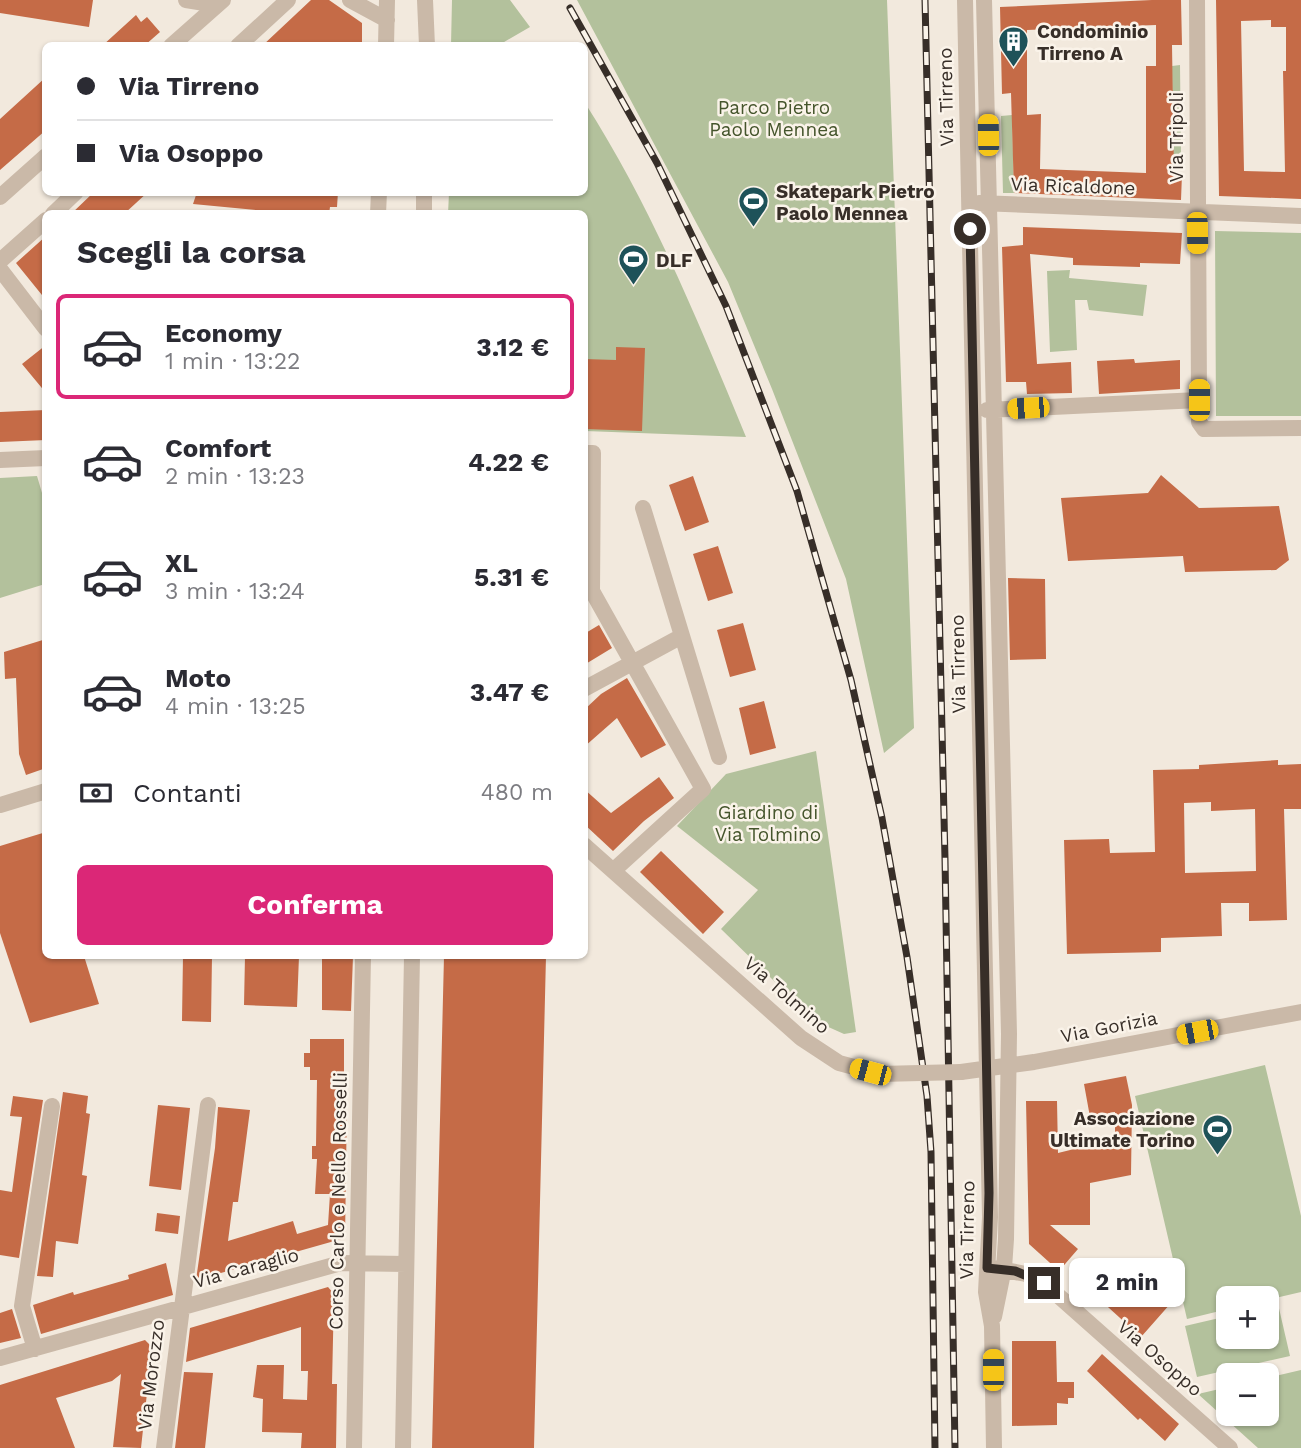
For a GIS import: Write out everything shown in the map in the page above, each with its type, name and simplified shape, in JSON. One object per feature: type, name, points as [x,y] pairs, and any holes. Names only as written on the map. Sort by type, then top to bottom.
[{"type":"street","points":[[186,0],[220,3]]},
{"type":"street","points":[[242,42],[288,0]]},
{"type":"street","points":[[350,0],[387,20]]},
{"type":"street","points":[[386,42],[387,0]]},
{"type":"street","points":[[425,0],[426,42]]},
{"type":"street","name":"Via Tirreno","points":[[965,0],[990,1217],[995,1268]]},
{"type":"street","name":"Via Tirreno","points":[[984,0],[1009,1034],[992,1326],[994,1448]]},
{"type":"street","name":"Via Tripoli","points":[[1197,0],[1199,422],[1205,429],[1301,428]]},
{"type":"street","points":[[176,42],[220,3]]},
{"type":"street","points":[[0,197],[42,160]]},
{"type":"street","points":[[57,210],[72,196]]},
{"type":"street","name":"Via Ricaldone","points":[[969,203],[1301,216]]},
{"type":"street","points":[[0,261],[42,224]]},
{"type":"street","points":[[0,270],[42,324]]},
{"type":"street","points":[[974,411],[1199,400]]},
{"type":"street","points":[[588,453],[593,453],[588,559],[592,590],[703,789],[614,870]]},
{"type":"street","points":[[0,460],[42,458]]},
{"type":"street","points":[[643,508],[719,757]]},
{"type":"street","points":[[588,687],[682,636]]},
{"type":"street","points":[[0,805],[42,792]]},
{"type":"street","name":"Via Tolmino","points":[[588,848],[801,1038],[839,1063],[880,1074],[961,1072],[1007,1067]]},
{"type":"street","name":"Corso Carlo e Nello Rosselli","points":[[354,1448],[363,959]]},
{"type":"street","points":[[402,1448],[412,959]]},
{"type":"street","name":"Via Gorizia","points":[[1007,1067],[1301,1012]]},
{"type":"street","name":"Via Caraglio","points":[[180,1308],[208,1105]]},
{"type":"street","points":[[35,1349],[22,1306],[52,1106]]},
{"type":"street","name":"Via Caraglio","points":[[0,1358],[341,1264],[406,1264]]},
{"type":"street","name":"Via Osoppo","points":[[995,1268],[1026,1274],[1044,1283],[1230,1448]]},
{"type":"street","name":"Via Morozzo","points":[[164,1448],[180,1308]]},
{"type":"street","name":"Via Tirreno","points":[[993,1414],[1003,1448]]},
{"type":"green space","points":[[452,0],[510,0],[530,27],[504,42],[451,42]]},
{"type":"green space","name":"Parco Pietro Paolo Mennea","points":[[577,0],[887,0],[914,728],[884,753],[846,579],[772,389],[728,282]]},
{"type":"green space","points":[[1180,65],[1181,156],[1173,156],[1172,66]]},
{"type":"green space","name":"DLF","points":[[588,108],[653,224],[692,308],[746,437],[588,431],[588,210],[448,210],[449,196],[588,196]]},
{"type":"green space","points":[[1012,115],[1014,193],[1003,193],[1001,116]]},
{"type":"green space","points":[[1215,231],[1301,233],[1301,416],[1216,416]]},
{"type":"green space","points":[[1070,270],[1069,278],[1147,285],[1143,316],[1089,310],[1087,300],[1075,300],[1077,350],[1050,352],[1047,271]]},
{"type":"green space","points":[[37,476],[42,493],[42,585],[0,598],[0,478]]},
{"type":"green space","name":"Giardino di Via Tolmino","points":[[816,751],[856,1032],[844,1034],[815,1021],[721,929],[758,890],[677,826],[726,774]]},
{"type":"green space","name":"Associazione Ultimate Torino","points":[[1265,1065],[1301,1216],[1301,1292],[1279,1297],[1279,1286],[1216,1286],[1216,1312],[1187,1319],[1135,1096]]},
{"type":"green space","points":[[1279,1308],[1290,1356],[1259,1363],[1216,1363],[1216,1373],[1197,1377],[1185,1326],[1216,1319],[1216,1349],[1279,1349]]},
{"type":"green space","points":[[1301,1370],[1301,1448],[1258,1448],[1234,1426],[1279,1426],[1279,1375]]},
{"type":"green space","points":[[1216,1390],[1216,1410],[1198,1394]]},
{"type":"building","points":[[0,0],[93,0],[89,27],[0,13]]},
{"type":"building","points":[[311,0],[329,0],[362,23],[362,42],[266,42]]},
{"type":"building","points":[[1181,0],[1182,45],[1172,45],[1174,174],[1182,174],[1181,200],[1014,193],[1011,93],[1002,94],[1000,7]],"holes":[[[1156,25],[1156,66],[1146,66],[1146,173],[1040,169],[1041,114],[1027,115],[1027,30]]]},
{"type":"building","points":[[1216,0],[1301,0],[1301,199],[1219,196]],"holes":[[[1271,20],[1271,27],[1286,27],[1286,71],[1283,71],[1285,172],[1244,171],[1241,21]]]},
{"type":"building","points":[[136,15],[141,22],[147,17],[160,32],[149,42],[106,42]]},
{"type":"building","points":[[42,81],[42,133],[0,170],[0,119]]},
{"type":"building","points":[[90,196],[144,196],[128,210],[75,210]]},
{"type":"building","points":[[196,196],[338,196],[337,207],[330,207],[330,210],[255,210],[193,204]]},
{"type":"building","points":[[1023,227],[1182,233],[1180,264],[1140,263],[1140,267],[1073,265],[1073,258],[1030,254],[1037,364],[1071,362],[1072,393],[1027,394],[1026,382],[1006,382],[1002,247],[1023,245]]},
{"type":"building","points":[[42,240],[42,295],[16,263]]},
{"type":"building","points":[[616,347],[645,348],[642,431],[588,429],[588,359],[616,360]]},
{"type":"building","points":[[42,348],[42,388],[22,364]]},
{"type":"building","points":[[1134,359],[1135,363],[1180,360],[1180,389],[1099,394],[1097,361]]},
{"type":"building","points":[[42,410],[42,440],[0,442],[0,412]]},
{"type":"building","points":[[1161,475],[1199,508],[1279,506],[1289,560],[1276,570],[1185,572],[1183,556],[1068,561],[1061,498],[1148,493]]},
{"type":"building","points":[[693,476],[709,522],[685,531],[669,485]]},
{"type":"building","points":[[718,546],[733,593],[708,601],[693,554]]},
{"type":"building","points":[[1008,578],[1045,579],[1046,659],[1010,660]]},
{"type":"building","points":[[743,623],[756,670],[730,677],[717,630]]},
{"type":"building","points":[[599,625],[612,648],[588,663],[588,632]]},
{"type":"building","points":[[42,640],[42,769],[26,775],[19,754],[16,678],[5,679],[4,652]]},
{"type":"building","points":[[627,678],[666,745],[641,758],[617,718],[588,743],[588,706],[601,694]]},
{"type":"building","points":[[764,701],[776,748],[750,755],[739,708]]},
{"type":"building","points":[[1278,760],[1278,765],[1301,764],[1301,809],[1284,809],[1287,920],[1249,921],[1249,903],[1221,903],[1222,936],[1161,938],[1161,952],[1067,954],[1064,840],[1109,839],[1110,853],[1155,852],[1153,770],[1199,769],[1199,765]],"holes":[[[1211,802],[1211,811],[1255,809],[1256,871],[1185,873],[1184,803]]]},
{"type":"building","points":[[659,777],[674,798],[644,821],[613,851],[588,828],[588,793],[611,813]]},
{"type":"building","points":[[42,833],[42,959],[85,959],[99,1004],[30,1023],[0,933],[0,846]]},
{"type":"building","points":[[661,851],[724,912],[703,934],[640,872]]},
{"type":"building","points":[[183,959],[212,959],[211,1022],[182,1021]]},
{"type":"building","points":[[245,959],[299,959],[297,1007],[244,1005]]},
{"type":"building","points":[[322,959],[353,959],[351,1011],[322,1010]]},
{"type":"building","points":[[444,959],[546,959],[534,1448],[432,1448]]},
{"type":"building","points":[[310,1039],[344,1039],[344,1101],[347,1101],[345,1238],[196,1280],[215,1148],[218,1107],[250,1110],[238,1202],[233,1202],[228,1241],[293,1221],[297,1234],[328,1225],[330,1194],[315,1194],[317,1159],[312,1159],[312,1146],[316,1146],[317,1080],[310,1080],[310,1067],[304,1067],[304,1053],[310,1053]]},
{"type":"building","points":[[1126,1076],[1132,1105],[1131,1175],[1090,1183],[1090,1225],[1050,1225],[1078,1249],[1059,1271],[1029,1244],[1026,1101],[1057,1101],[1058,1153],[1115,1139],[1115,1112],[1090,1117],[1084,1084]]},
{"type":"building","points":[[63,1092],[88,1096],[86,1113],[90,1114],[82,1175],[87,1176],[78,1244],[56,1241],[53,1277],[37,1276]]},
{"type":"building","points":[[13,1096],[43,1100],[19,1258],[0,1255],[0,1190],[12,1192],[22,1117],[10,1116]]},
{"type":"building","points":[[158,1105],[190,1108],[181,1190],[149,1186]]},
{"type":"building","points":[[157,1213],[180,1216],[178,1234],[155,1231]]},
{"type":"building","points":[[166,1263],[173,1295],[41,1334],[33,1305],[129,1279],[128,1275]]},
{"type":"building","points":[[1128,1265],[1171,1303],[1141,1337],[1098,1298]]},
{"type":"building","points":[[328,1287],[334,1294],[332,1384],[337,1384],[336,1448],[301,1448],[302,1433],[262,1432],[263,1399],[253,1397],[257,1365],[284,1365],[283,1399],[307,1400],[308,1371],[301,1371],[301,1327],[186,1362],[190,1328]]},
{"type":"building","points":[[12,1309],[21,1338],[0,1343],[0,1313]]},
{"type":"building","points":[[145,1340],[152,1347],[141,1448],[113,1447],[121,1374],[112,1381],[56,1398],[75,1448],[0,1448],[0,1385]]},
{"type":"building","points":[[1012,1341],[1056,1341],[1057,1382],[1074,1382],[1074,1398],[1068,1398],[1068,1404],[1057,1403],[1057,1425],[1012,1426]]},
{"type":"building","points":[[1102,1354],[1179,1424],[1165,1441],[1140,1418],[1138,1420],[1087,1371]]},
{"type":"building","points":[[184,1372],[213,1373],[205,1448],[175,1448]]},
{"type":"railway","points":[[925,0],[945,859],[955,1448]]},
{"type":"railway","points":[[570,8],[657,163],[726,306],[797,491],[851,680],[882,818],[907,957],[927,1096],[931,1152],[935,1448]]},
{"type":"place","name":"Condominio Tirreno A","points":[[1014,69]]},
{"type":"place","name":"Skatepark Pietro Paolo Mennea","points":[[753,229]]},
{"type":"place","name":"DLF","points":[[633,287]]},
{"type":"place","name":"Associazione Ultimate Torino","points":[[1218,1156]]},
{"type":"route","points":[[970,229],[990,1217],[987,1268],[1004,1268],[1026,1274],[1044,1283]]}]
